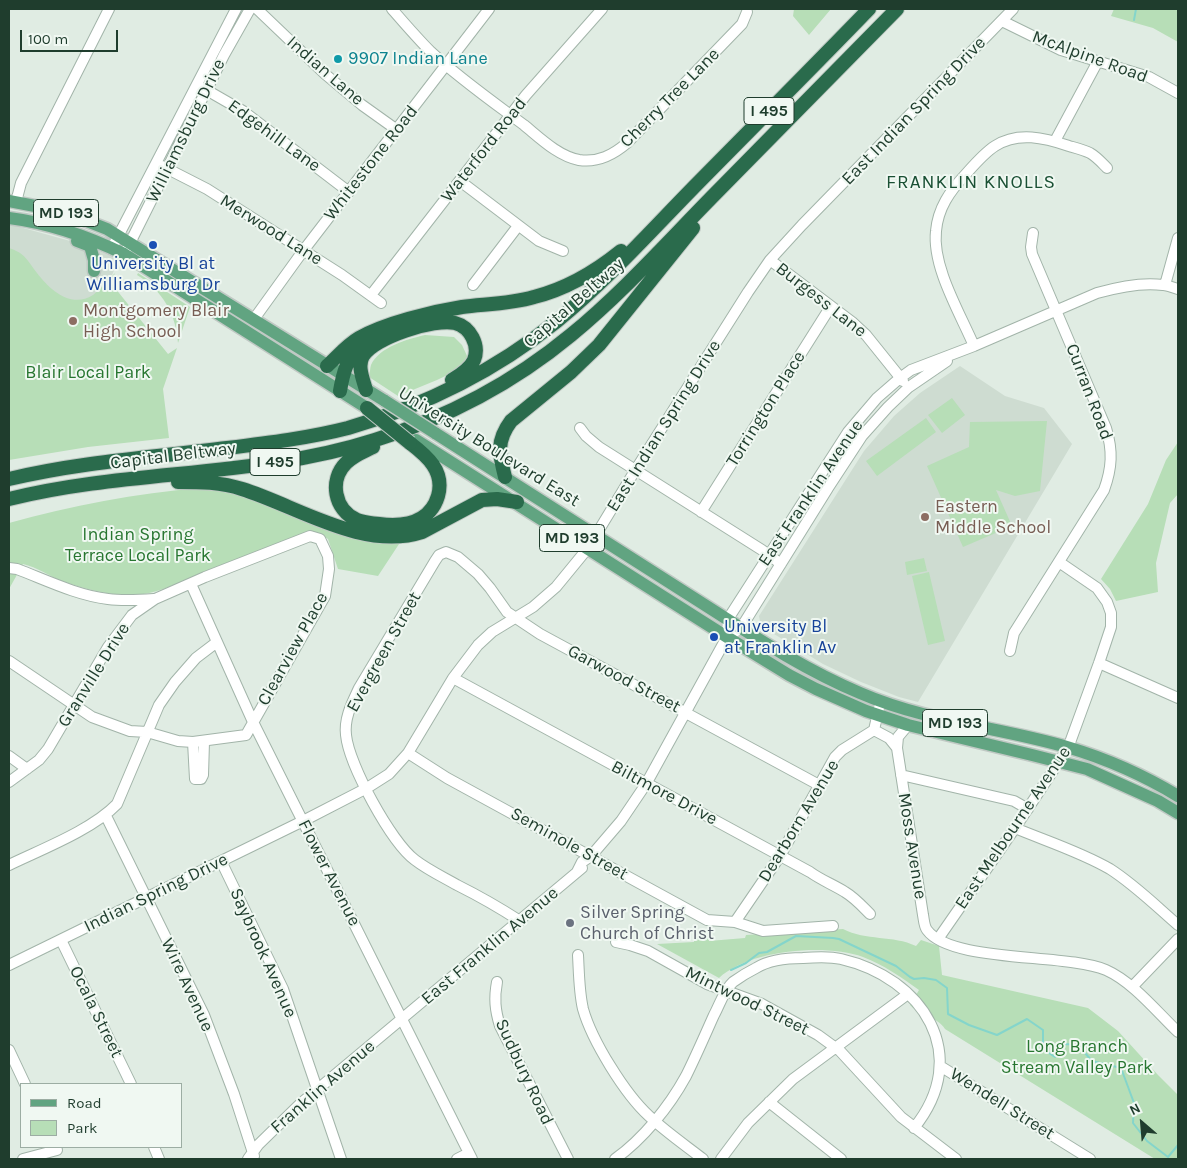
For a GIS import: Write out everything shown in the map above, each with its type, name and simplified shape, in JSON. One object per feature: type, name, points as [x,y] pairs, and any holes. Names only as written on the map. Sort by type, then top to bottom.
[{"type":"highway","name":"Capital Beltway","points":[[9,479],[84,466],[302,438],[348,428],[404,409],[481,373],[530,342],[575,306],[869,9]]},
{"type":"highway","name":"Capital Beltway","points":[[9,498],[41,491],[254,465],[320,454],[374,440],[416,426],[457,408],[517,375],[571,335],[625,286],[897,9]]},
{"type":"highway","points":[[505,478],[499,449],[505,429],[511,421],[566,377],[599,345],[730,179]]},
{"type":"highway","points":[[327,366],[349,345],[360,338],[394,324],[437,311],[534,297],[566,286],[607,262],[669,213]]},
{"type":"highway","points":[[366,390],[361,373],[361,363],[363,356],[374,346],[400,333],[428,325],[454,323],[463,327],[474,340],[476,350],[469,368],[404,409]]},
{"type":"highway","points":[[340,390],[349,358],[354,351],[373,336],[394,324]]},
{"type":"highway","points":[[367,408],[413,441],[427,456],[438,473],[440,488],[433,507],[418,521],[400,526],[365,522],[350,516],[339,503],[336,488],[340,470],[359,454],[457,408]]},
{"type":"highway","points":[[85,485],[174,482],[226,484],[348,529],[400,536],[422,532],[482,500],[497,499],[517,502]]},
{"type":"main road","name":"University Boulevard East","points":[[12,201],[61,211],[107,229],[125,239],[808,669],[881,701],[939,719],[1068,748],[1129,771],[1178,796]]},
{"type":"main road","name":"MD 193","points":[[9,218],[38,222],[87,236],[118,251],[367,408]]},
{"type":"main road","points":[[61,229],[73,239],[90,246],[93,252],[94,271]]},
{"type":"main road","name":"University Boulevard East","points":[[413,441],[517,502],[789,675],[824,692],[908,725],[1086,769],[1158,801],[1178,813]]},
{"type":"street","points":[[12,201],[109,9]]},
{"type":"street","name":"Williamsburg Drive","points":[[125,239],[157,164],[236,9]]},
{"type":"street","name":"Williamsburg Drive","points":[[118,251],[167,169],[224,54],[250,9]]},
{"type":"street","name":"Indian Lane","points":[[257,9],[325,74],[397,130]]},
{"type":"street","name":"Cherry Tree Lane","points":[[392,9],[446,66],[560,153],[569,157],[588,160],[607,157],[617,152],[627,143],[711,58],[742,24],[747,12]]},
{"type":"street","name":"Whitestone Road","points":[[254,319],[303,251],[489,9]]},
{"type":"street","name":"Waterford Road","points":[[371,295],[510,115],[602,9]]},
{"type":"street","name":"East Indian Spring Drive","points":[[303,821],[367,788],[389,774],[408,753],[453,678],[478,645],[492,632],[533,607],[556,587],[596,536],[636,469],[770,260],[1013,9]]},
{"type":"street","name":"McAlpine Road","points":[[1002,21],[1061,50],[1149,77],[1178,93]]},
{"type":"street","points":[[1055,141],[1098,61]]},
{"type":"street","name":"Edgehill Lane","points":[[196,85],[243,111],[349,192]]},
{"type":"street","points":[[974,346],[937,259],[936,233],[938,218],[951,190],[974,164],[995,145],[1012,138],[1031,136],[1055,141],[1088,152],[1107,168]]},
{"type":"street","name":"Merwood Lane","points":[[157,164],[207,189],[342,275],[381,303]]},
{"type":"street","points":[[460,181],[539,241],[563,252]]},
{"type":"street","points":[[473,285],[518,226]]},
{"type":"street","name":"Curran Road","points":[[1010,651],[1014,633],[1104,490],[1110,474],[1111,459],[1110,440],[1106,428],[1032,254],[1033,234]]},
{"type":"street","points":[[1165,285],[1178,238]]},
{"type":"street","name":"Burgess Lane","points":[[770,260],[831,306],[866,336],[909,388]]},
{"type":"street","name":"East Franklin Avenue","points":[[402,1020],[577,872],[582,862],[591,856],[621,821],[646,784],[727,636],[728,620],[848,432],[877,398],[911,370],[974,346],[1097,293],[1115,288],[1165,285],[1178,289]]},
{"type":"street","name":"Torrington Place","points":[[701,512],[831,306]]},
{"type":"street","name":"East Franklin Avenue","points":[[727,636],[741,628],[862,436],[888,407],[909,388],[951,358],[974,346]]},
{"type":"street","points":[[580,428],[599,447],[770,555],[781,564]]},
{"type":"street","name":"Granville Drive","points":[[9,782],[39,760],[48,749],[121,628],[132,615],[155,599],[310,536],[320,539],[324,545]]},
{"type":"street","name":"Clearview Place","points":[[204,742],[246,735],[325,596],[329,569],[328,556],[324,545]]},
{"type":"street","name":"Garwood Street","points":[[446,552],[458,557],[478,574],[507,612],[540,634],[819,785]]},
{"type":"street","name":"Evergreen Street","points":[[446,552],[435,561],[359,688],[349,709],[346,721],[347,741],[352,759],[367,788],[394,838],[406,852],[432,871],[520,921]]},
{"type":"street","name":"East Melbourne Avenue","points":[[938,939],[1068,748],[1100,663],[1111,627],[1111,613],[1107,602],[1097,588],[1059,562]]},
{"type":"street","points":[[9,568],[17,569],[74,591],[106,599],[155,599]]},
{"type":"street","name":"Flower Avenue","points":[[191,584],[253,722],[471,1156]]},
{"type":"street","points":[[9,865],[106,816],[117,804],[159,706],[175,682],[196,658],[217,642]]},
{"type":"street","points":[[9,661],[75,706],[106,723],[130,731],[147,732],[178,741],[204,742],[203,775],[200,779],[194,779],[193,742]]},
{"type":"street","points":[[1100,663],[1178,698]]},
{"type":"street","name":"Biltmore Drive","points":[[453,678],[846,893],[870,914]]},
{"type":"street","points":[[881,701],[874,730],[889,738],[897,748]]},
{"type":"street","points":[[897,748],[898,737],[908,725]]},
{"type":"street","name":"Dearborn Avenue","points":[[738,924],[780,856],[836,757],[842,750],[874,730]]},
{"type":"street","name":"Moss Avenue","points":[[897,748],[923,915],[927,930],[938,939]]},
{"type":"street","name":"Seminole Street","points":[[408,753],[447,778],[707,920],[738,924],[762,931],[833,926]]},
{"type":"street","points":[[9,756],[27,769]]},
{"type":"street","points":[[901,775],[1014,801],[1028,809]]},
{"type":"street","name":"Wire Avenue","points":[[106,816],[204,1015],[234,1094],[251,1158]]},
{"type":"street","name":"Indian Spring Drive","points":[[9,965],[303,821]]},
{"type":"street","points":[[1015,828],[1109,869],[1132,884],[1178,925]]},
{"type":"street","name":"Saybrook Avenue","points":[[221,861],[282,989],[341,1159]]},
{"type":"street","points":[[938,939],[956,946],[991,954],[1076,962],[1107,971],[1132,987],[1178,1032]]},
{"type":"street","points":[[1132,987],[1178,939]]},
{"type":"street","name":"Ocala Street","points":[[61,940],[131,1083]]},
{"type":"street","name":"Mintwood Street","points":[[616,942],[648,951],[707,984],[762,1004],[818,1036],[835,1048],[914,1128],[956,1159]]},
{"type":"street","points":[[578,956],[581,998],[588,1021],[606,1059],[619,1079],[648,1115],[703,1159]]},
{"type":"street","points":[[615,1159],[641,1136],[666,1106],[685,1078],[726,992],[733,983],[757,967],[785,958],[840,959],[864,967],[886,976],[925,1011],[938,1044],[939,1078],[932,1102],[925,1115],[914,1128]]},
{"type":"street","name":"Sudbury Road","points":[[498,982],[495,994],[495,1008],[500,1026],[568,1159]]},
{"type":"street","points":[[721,1159],[748,1123],[793,1079],[908,994]]},
{"type":"street","name":"Franklin Avenue","points":[[251,1158],[285,1119],[402,1020]]},
{"type":"street","points":[[9,1050],[25,1083]]},
{"type":"street","name":"Wendell Street","points":[[940,1066],[1090,1159]]},
{"type":"street","points":[[769,1102],[841,1159]]},
{"type":"street","points":[[23,1159],[57,1152]]},
{"type":"street","points":[[457,1159],[471,1156]]},
{"type":"shaded area","points":[[9,224],[81,244],[119,259],[109,282],[9,452]]},
{"type":"shaded area","name":"Eastern Middle School","points":[[960,366],[1005,396],[1044,408],[1072,444],[918,702],[899,697],[861,682],[823,664],[761,626],[759,616],[864,451],[894,416],[920,393]]},
{"type":"green space","points":[[794,9],[831,9],[809,35],[793,16]]},
{"type":"green space","points":[[1114,9],[1178,9],[1178,42],[1153,28],[1111,16]]},
{"type":"green space","name":"Blair Local Park","points":[[9,248],[19,252],[26,258],[48,286],[69,299],[85,299],[93,295],[115,273],[111,283],[168,354],[177,348],[163,389],[169,438],[88,447],[9,460]]},
{"type":"green space","name":"Blair Local Park","points":[[138,273],[190,307],[178,343],[177,332],[167,304],[154,288],[137,275]]},
{"type":"green space","points":[[425,335],[454,337],[462,345],[468,358],[460,369],[398,396],[369,377],[371,365],[380,353],[395,345]]},
{"type":"green space","points":[[952,398],[965,415],[942,433],[928,415]]},
{"type":"green space","points":[[926,418],[936,432],[877,476],[866,461]]},
{"type":"green space","points":[[1047,421],[1040,491],[1015,496],[996,490],[1012,526],[963,547],[927,466],[969,447],[970,422]]},
{"type":"green space","points":[[1178,442],[1178,494],[1170,503],[1156,563],[1158,592],[1116,601],[1110,589],[1101,579],[1148,504],[1166,460]]},
{"type":"green space","name":"Indian Spring Terrace Local Park","points":[[201,488],[238,492],[303,521],[348,535],[401,541],[378,576],[338,569],[328,539],[320,534],[222,566],[147,594],[125,595],[93,590],[62,581],[23,564],[9,589],[9,523],[104,501],[152,493]]},
{"type":"green space","points":[[924,558],[927,571],[907,575],[905,562]]},
{"type":"green space","points":[[929,572],[945,641],[928,645],[912,576]]},
{"type":"green space","name":"Long Branch Stream Valley Park","points":[[843,929],[852,933],[898,940],[916,946],[921,940],[939,946],[942,975],[1088,1008],[1118,1031],[1178,1095],[1178,1159],[1155,1159],[945,1029],[938,1022],[914,1009],[910,1005],[919,990],[871,960],[829,950],[788,952],[768,955],[749,961],[732,968],[719,978],[657,944],[694,942],[694,935],[708,935],[709,941],[745,938],[746,935]]},
{"type":"waterway","points":[[1134,20],[1136,9]]},
{"type":"waterway","points":[[731,970],[746,963],[759,953],[767,952],[796,936],[839,939],[896,966],[914,979],[936,980],[947,988],[948,1014],[969,1025],[997,1035],[1027,1019],[1043,1030],[1043,1049],[1055,1057],[1065,1044],[1078,1045],[1092,1061],[1121,1068],[1134,1103],[1133,1123],[1147,1141],[1168,1157],[1178,1145]]},
{"type":"place","name":"9907 Indian Lane","points":[[338,59]]},
{"type":"place","name":"University Bl at Williamsburg Dr","points":[[153,245]]},
{"type":"place","name":"Montgomery Blair High School","points":[[73,321]]},
{"type":"place","name":"Eastern Middle School","points":[[925,517]]},
{"type":"place","name":"University Bl at Franklin Av","points":[[714,637]]},
{"type":"place","name":"Silver Spring Church of Christ","points":[[570,923]]},
{"type":"district","name":"FRANKLIN KNOLLS","points":[[971,183]]}]
